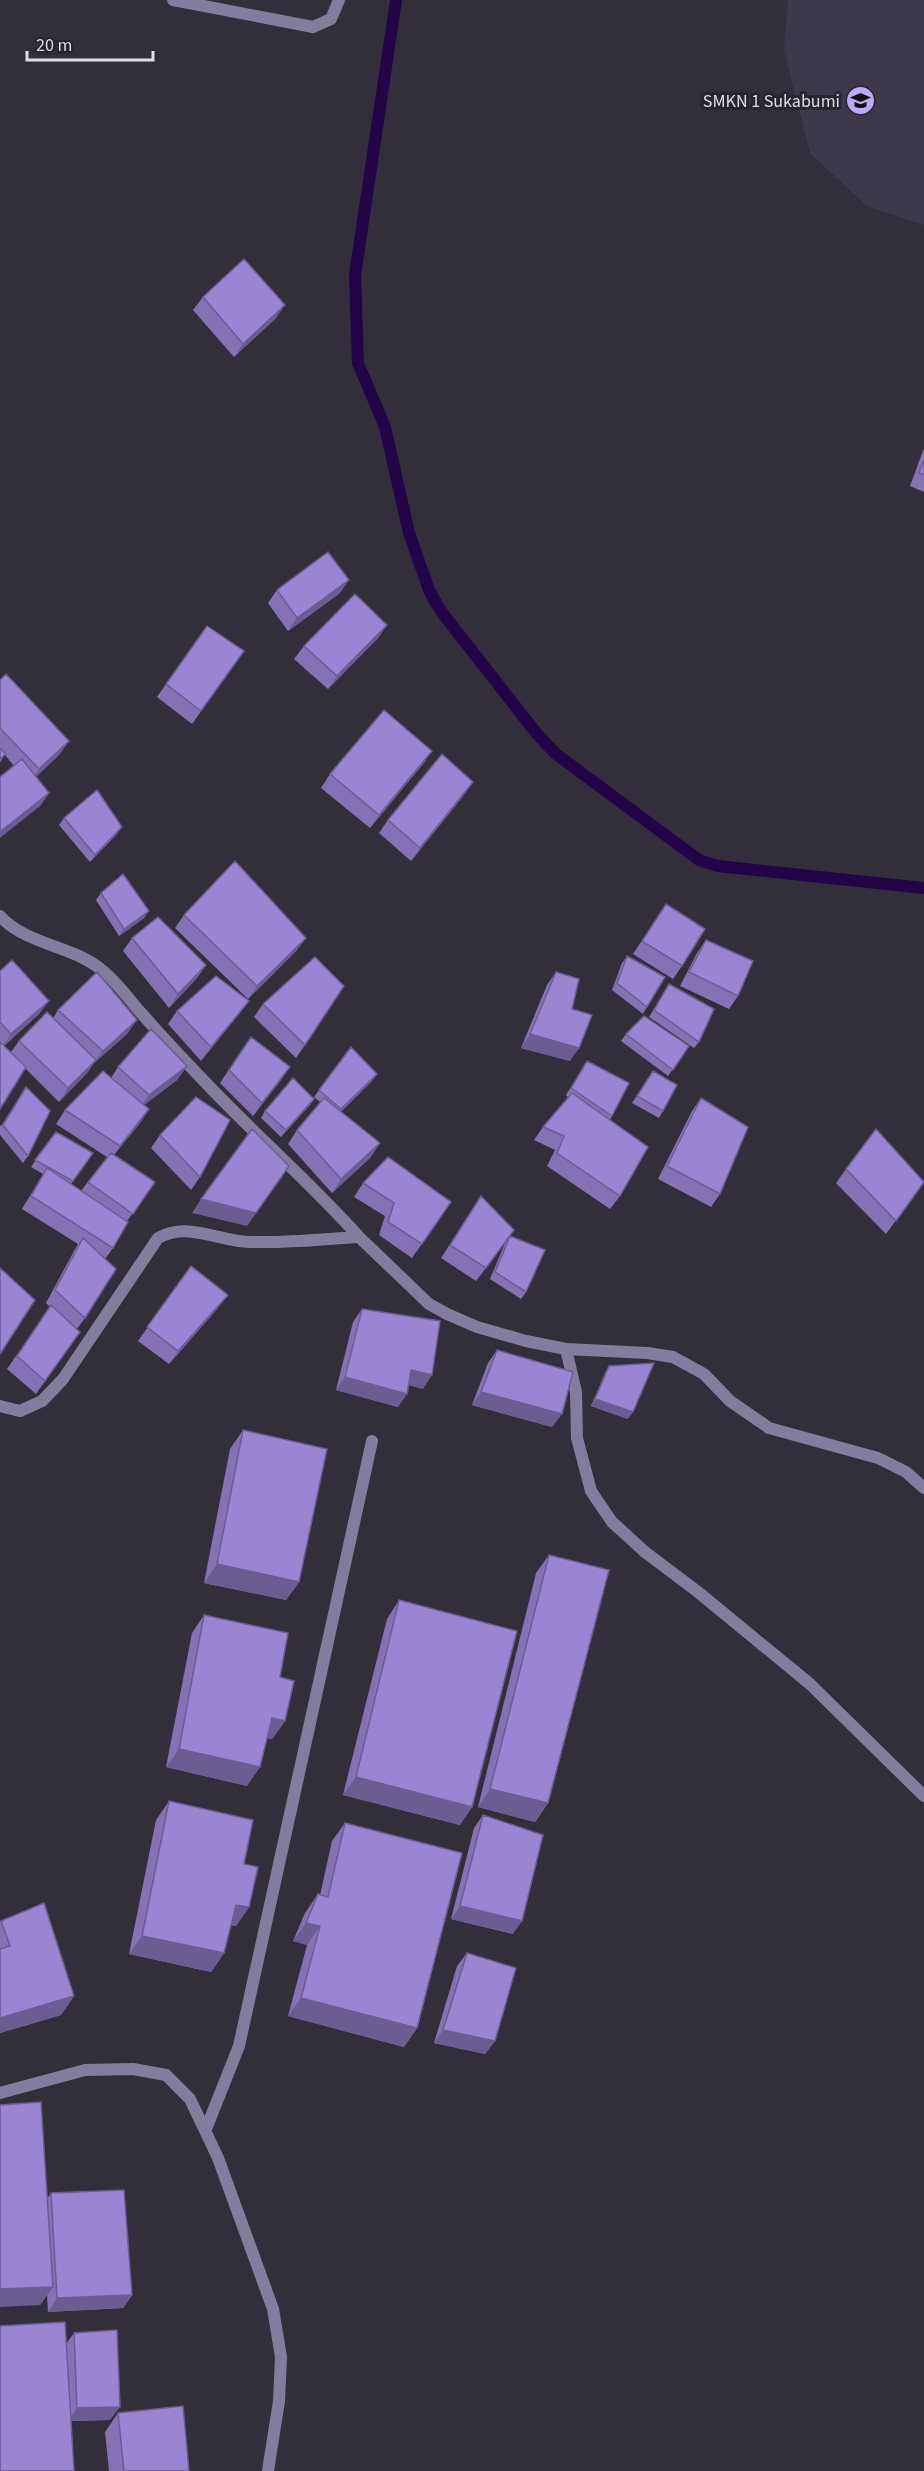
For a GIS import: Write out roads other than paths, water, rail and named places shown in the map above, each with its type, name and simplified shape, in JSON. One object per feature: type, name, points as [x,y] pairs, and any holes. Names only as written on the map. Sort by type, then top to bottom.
[{"type":"street","points":[[173,0],[313,27],[331,20],[339,0]]},
{"type":"street","points":[[0,916],[10,926],[32,939],[92,962],[105,972],[228,1107],[320,1194],[359,1237],[429,1304],[477,1327],[526,1341],[566,1349],[647,1353],[673,1357],[704,1374],[730,1401],[769,1428],[878,1458],[906,1472],[924,1488]]},
{"type":"street","points":[[0,1406],[20,1411],[42,1401],[49,1394],[80,1357],[158,1238],[171,1231],[186,1230],[250,1242],[359,1237]]},
{"type":"street","points":[[566,1349],[576,1392],[579,1449],[591,1491],[612,1522],[645,1552],[698,1592],[810,1684],[924,1796]]},
{"type":"street","points":[[206,2129],[239,2046],[372,1441]]},
{"type":"street","points":[[0,2093],[85,2070],[133,2069],[166,2075],[190,2099],[206,2129],[273,2309],[280,2357],[279,2401],[268,2471]]},
{"type":"waterway","points":[[396,0],[355,275],[358,363],[385,427],[409,533],[429,590],[440,610],[537,734],[556,754],[699,860],[718,866],[924,888]]},
{"type":"place","name":"SMKN 1 Sukabumi","points":[[861,101]]}]
